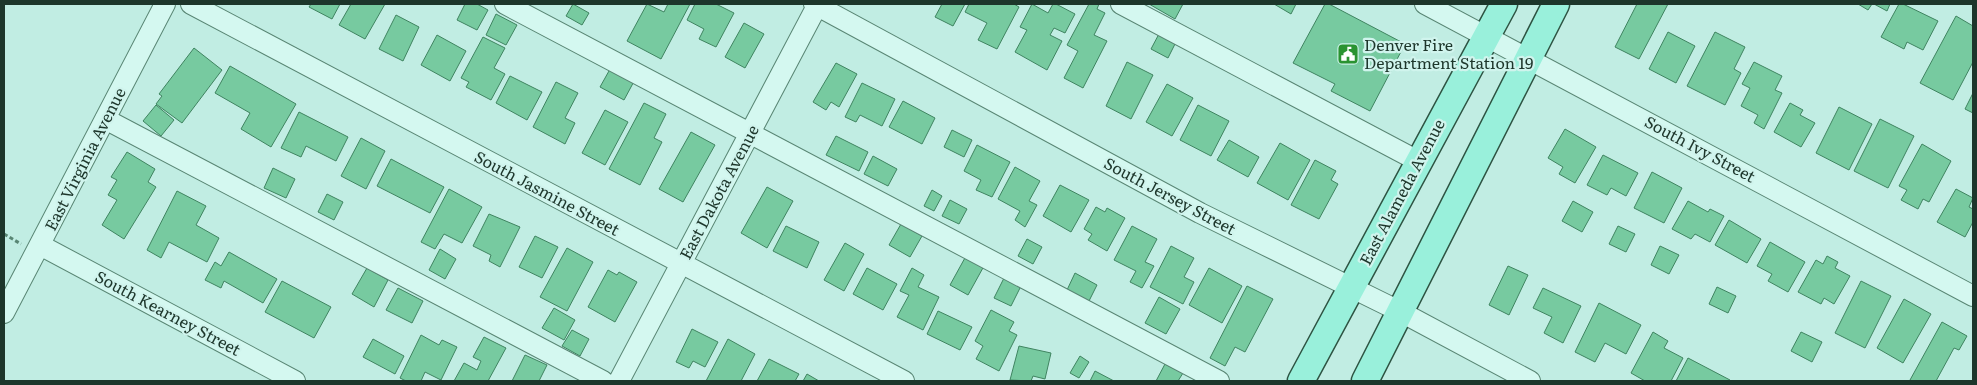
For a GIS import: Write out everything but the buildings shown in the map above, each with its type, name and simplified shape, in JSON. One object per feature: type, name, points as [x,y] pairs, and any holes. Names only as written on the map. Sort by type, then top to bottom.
[{"type":"main road","name":"East Alameda Avenue","points":[[1300,381],[1504,4]]},
{"type":"main road","points":[[1365,381],[1556,4]]},
{"type":"street","name":"East Virginia Avenue","points":[[4,313],[165,4]]},
{"type":"street","name":"South Jasmine Street","points":[[191,4],[904,381]]},
{"type":"street","points":[[505,4],[1219,381]]},
{"type":"street","name":"East Dakota Avenue","points":[[619,381],[816,4]]},
{"type":"street","name":"South Jersey Street","points":[[816,4],[1200,213],[1401,312],[1530,381]]},
{"type":"street","points":[[1121,4],[1418,162]]},
{"type":"street","name":"South Ivy Street","points":[[1425,4],[1529,57],[1973,296]]},
{"type":"street","points":[[105,119],[603,381]]},
{"type":"street","name":"South Kearney Street","points":[[40,245],[295,381]]},
{"type":"place","name":"Denver Fire Department Station 19","points":[[1348,54]]}]
